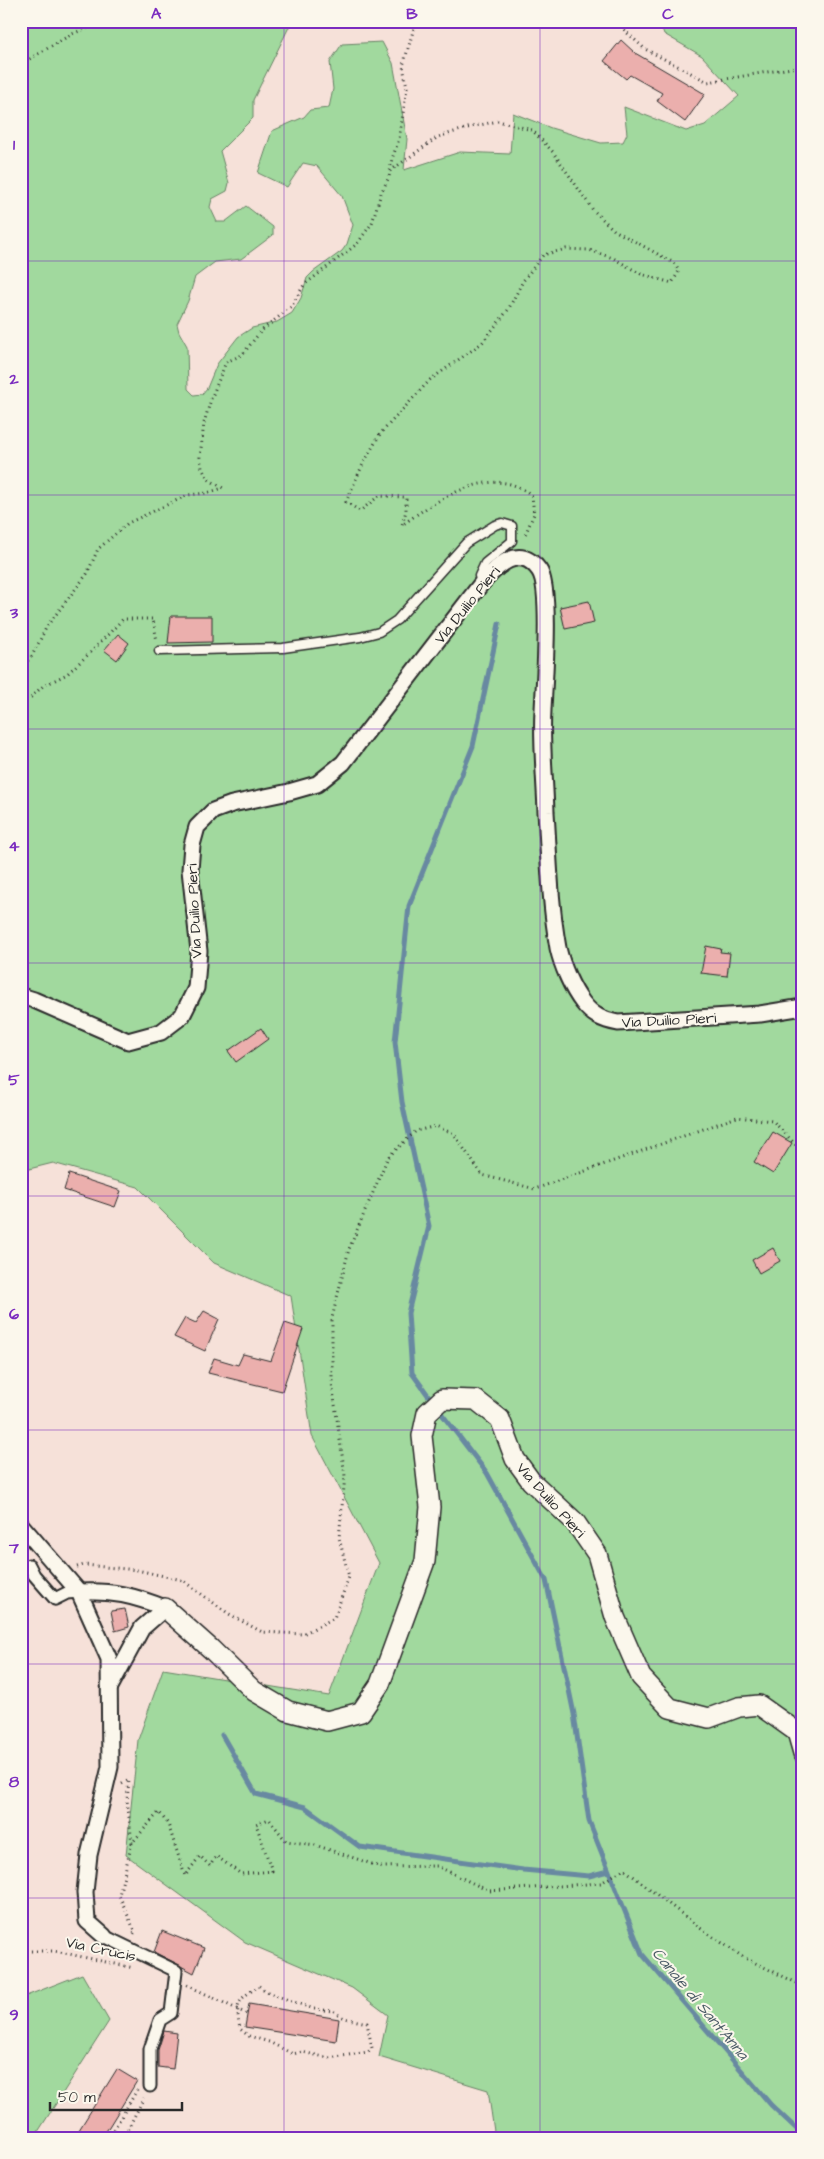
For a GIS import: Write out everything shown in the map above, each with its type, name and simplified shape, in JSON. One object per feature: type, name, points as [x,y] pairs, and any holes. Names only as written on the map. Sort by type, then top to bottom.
[{"type":"street","name":"Via Duilio Pieri","points":[[21,996],[128,1041],[161,1032],[182,1016],[196,988],[198,951],[190,870],[192,845],[197,827],[213,811],[232,804],[317,784],[344,762],[481,584],[503,562],[517,557],[524,558],[540,572],[544,592],[546,631],[543,730],[548,848],[553,902],[558,950],[570,980],[582,1002],[598,1018],[618,1023],[760,1014],[803,1007]]},
{"type":"street","name":"Via Duilio Pieri","points":[[79,1592],[100,1591],[136,1596],[165,1608],[254,1691],[288,1711],[327,1721],[362,1712],[380,1684],[425,1561],[430,1507],[422,1436],[426,1413],[442,1399],[476,1400],[500,1419],[515,1459],[525,1474],[575,1522],[597,1554],[615,1617],[641,1677],[670,1708],[709,1718],[739,1707],[760,1705],[797,1732],[803,1753]]},
{"type":"street","points":[[21,1525],[79,1592],[109,1659],[110,1767],[89,1855],[85,1892],[87,1921],[104,1936],[176,1971],[170,2013],[160,2020],[150,2049],[145,2086]]},
{"type":"street","points":[[29,1564],[34,1575],[55,1599],[67,1593],[79,1592]]},
{"type":"street","points":[[109,1690],[142,1628],[165,1608]]},
{"type":"lane","points":[[159,651],[283,648],[360,637],[379,632],[397,620],[466,543],[495,525],[502,523],[512,526],[512,541],[485,563],[479,576],[481,584]]},
{"type":"path","points":[[21,64],[72,34],[105,21]]},
{"type":"path","points":[[21,668],[32,656],[47,626],[87,574],[98,550],[128,523],[188,495],[207,493],[223,488],[208,479],[202,468],[200,457],[204,423],[226,362],[242,355],[261,331],[291,307],[304,285],[358,244],[372,223],[399,140],[407,88],[403,66],[416,21]]},
{"type":"path","points":[[619,21],[625,31],[645,49],[708,82],[803,66]]},
{"type":"path","points":[[390,171],[438,137],[471,127],[498,121],[532,130],[553,152],[593,210],[614,230],[674,263],[679,271],[672,283],[641,274],[613,258],[589,250],[566,249],[543,255],[523,281],[508,310],[482,343],[430,380],[380,434],[362,466],[346,502],[360,511],[379,496],[406,497],[406,511],[402,525],[449,494],[496,482],[523,488],[532,496],[534,514],[517,557]]},
{"type":"path","points":[[21,700],[31,697],[43,686],[67,674],[123,619],[153,619],[159,651]]},
{"type":"path","points":[[61,1570],[84,1565],[137,1570],[182,1580],[230,1614],[262,1632],[303,1634],[334,1618],[349,1577],[339,1538],[345,1476],[332,1383],[332,1318],[349,1249],[365,1207],[388,1157],[403,1141],[416,1131],[436,1126],[454,1134],[482,1175],[535,1189],[737,1117],[773,1121],[795,1144],[803,1160]]},
{"type":"path","points":[[103,1795],[129,1780],[127,1800],[132,1843],[119,1895],[134,1932]]},
{"type":"path","points":[[132,1843],[159,1812],[168,1824],[185,1876],[200,1856],[210,1866],[216,1856],[241,1874],[272,1872],[256,1824],[269,1819],[286,1841],[316,1845],[381,1867],[437,1866],[489,1891],[601,1883],[624,1869],[700,1928],[743,1957],[803,1986]]},
{"type":"path","name":"Via Crucis","points":[[21,1951],[55,1951],[143,1970]]},
{"type":"path","points":[[175,1979],[247,2014]]},
{"type":"path","points":[[259,1986],[269,1993],[314,2009],[333,2012],[344,2018],[367,2024],[372,2048],[368,2052],[329,2058],[302,2052],[293,2054],[269,2042],[248,2036],[240,2029],[237,2008],[244,1996],[259,1986]]},
{"type":"path","points":[[109,2138],[145,2086]]},
{"type":"path","points":[[123,2138],[145,2086]]},
{"type":"green space","points":[[21,21],[292,21],[253,100],[253,118],[220,151],[229,183],[227,191],[212,199],[210,207],[217,222],[225,222],[246,206],[273,227],[273,235],[241,259],[215,262],[195,277],[188,301],[177,324],[187,346],[188,389],[194,395],[202,394],[207,388],[217,364],[238,337],[252,328],[277,322],[292,313],[301,298],[307,278],[342,251],[347,244],[353,225],[342,196],[317,166],[303,163],[287,187],[258,173],[272,131],[304,117],[310,110],[329,108],[333,89],[330,62],[342,44],[382,42],[393,63],[407,139],[404,170],[460,152],[510,154],[513,113],[551,128],[601,143],[623,142],[627,134],[624,107],[686,131],[705,125],[739,96],[702,56],[664,34],[659,21],[803,21],[803,2138],[495,2138],[488,2090],[379,2057],[388,2015],[352,1988],[245,1942],[126,1855],[138,1740],[163,1669],[329,1696],[379,1563],[312,1436],[291,1296],[214,1263],[138,1187],[53,1163],[21,1171]]},
{"type":"green space","points":[[82,1974],[109,2021],[34,2138],[21,2138],[21,1998]]},
{"type":"building","points":[[621,40],[635,53],[705,94],[685,122],[657,101],[662,93],[630,75],[626,79],[604,61]]},
{"type":"building","points":[[589,601],[594,623],[565,629],[560,607]]},
{"type":"building","points":[[171,616],[212,616],[212,642],[168,643]]},
{"type":"building","points":[[118,634],[129,643],[117,660],[104,650]]},
{"type":"building","points":[[706,946],[721,949],[720,952],[730,953],[727,976],[701,973]]},
{"type":"building","points":[[261,1028],[268,1039],[236,1062],[228,1051]]},
{"type":"building","points":[[773,1132],[792,1143],[773,1174],[754,1162]]},
{"type":"building","points":[[69,1174],[121,1191],[115,1207],[64,1190]]},
{"type":"building","points":[[773,1248],[780,1261],[759,1273],[752,1260]]},
{"type":"building","points":[[204,1311],[219,1319],[205,1351],[174,1337],[185,1318],[196,1323]]},
{"type":"building","points":[[285,1323],[303,1329],[282,1391],[208,1373],[214,1358],[238,1365],[243,1354],[271,1361]]},
{"type":"building","points":[[125,1609],[129,1627],[115,1631],[111,1611]]},
{"type":"building","points":[[162,1931],[204,1948],[194,1973],[154,1952]]},
{"type":"building","points":[[249,2004],[339,2019],[336,2041],[245,2027]]},
{"type":"building","points":[[164,2031],[177,2033],[173,2069],[158,2067],[158,2050]]},
{"type":"building","points":[[117,2069],[137,2081],[102,2138],[74,2138]]},
{"type":"waterway","points":[[433,1402],[412,1373],[408,1313],[429,1226],[402,1102],[395,1042],[409,906],[473,746],[499,624]]},
{"type":"waterway","name":"Canale di Sant'Anna","points":[[438,1409],[487,1473],[546,1580],[574,1714],[589,1821],[642,1954],[771,2105],[803,2135]]},
{"type":"waterway","points":[[222,1735],[256,1794],[305,1807],[360,1847],[523,1870],[589,1876],[608,1871]]}]
